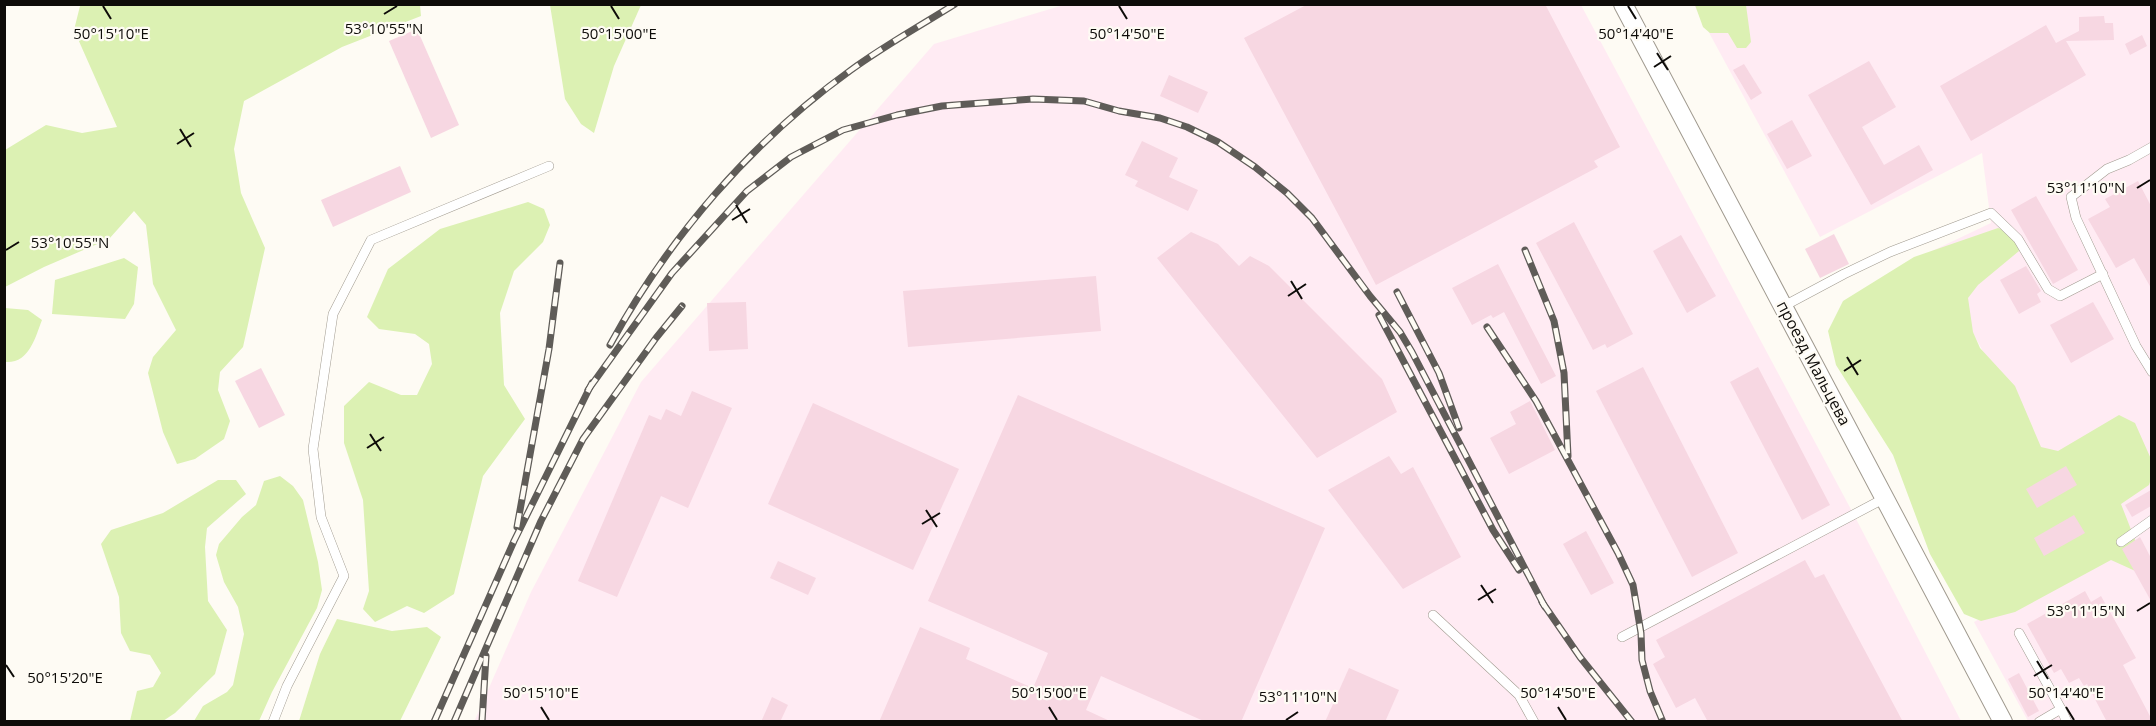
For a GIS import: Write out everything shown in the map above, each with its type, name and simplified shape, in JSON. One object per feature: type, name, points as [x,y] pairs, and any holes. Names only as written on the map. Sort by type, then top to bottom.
[{"type":"street","name":"проезд Мальцева","points":[[1623,4],[1785,306],[2003,722]]},
{"type":"lane","points":[[2151,147],[2107,169],[2071,197],[2076,218],[2136,346],[2151,372]]},
{"type":"lane","points":[[273,722],[287,686],[344,576],[321,517],[313,449],[333,314],[370,240],[549,166]]},
{"type":"lane","points":[[1785,306],[1890,252],[1991,213],[2018,238],[2048,289],[2060,296],[2103,274]]},
{"type":"lane","points":[[1622,638],[1885,498]]},
{"type":"lane","points":[[2121,542],[2151,520]]},
{"type":"lane","points":[[1432,615],[1519,695],[1534,722]]},
{"type":"lane","points":[[2019,633],[2067,722]]},
{"type":"lane","points":[[2038,722],[2061,709]]},
{"type":"shaded area","points":[[1067,4],[1581,5],[1854,515],[1961,721],[474,722],[531,592],[641,382],[934,44]]},
{"type":"shaded area","points":[[1694,5],[2151,5],[2151,721],[2028,721],[1974,622],[2093,558],[1930,252],[1991,223],[1982,153],[1820,237]]},
{"type":"green space","points":[[420,5],[421,16],[342,47],[244,101],[234,149],[241,193],[265,248],[243,347],[220,372],[218,390],[230,421],[224,439],[195,459],[177,464],[163,432],[148,373],[153,357],[176,330],[153,284],[146,225],[134,211],[109,239],[44,267],[5,287],[5,150],[46,125],[82,133],[117,127],[74,30],[80,6]]},
{"type":"green space","points":[[550,5],[641,5],[614,66],[594,133],[581,124],[565,99]]},
{"type":"green space","points":[[1695,5],[1746,5],[1751,42],[1746,48],[1737,48],[1728,33],[1710,33],[1703,27]]},
{"type":"green space","points":[[528,202],[544,209],[550,225],[543,242],[514,271],[500,313],[504,385],[525,419],[483,476],[454,594],[424,613],[407,606],[375,622],[363,609],[369,591],[363,500],[344,443],[344,406],[369,382],[401,395],[417,395],[432,364],[429,344],[415,334],[379,329],[367,317],[388,269],[440,229]]},
{"type":"green space","points":[[1998,228],[2015,234],[2019,251],[1978,285],[1968,298],[1973,332],[1980,348],[2015,386],[2041,447],[2058,451],[2119,415],[2135,423],[2151,459],[2151,479],[2149,485],[2121,504],[2146,568],[2142,574],[2111,560],[2015,612],[1981,621],[1964,614],[1930,554],[1893,455],[1836,365],[1828,331],[1843,301],[1914,257]]},
{"type":"green space","points":[[124,258],[138,267],[134,304],[125,319],[52,314],[55,280]]},
{"type":"green space","points":[[5,308],[28,310],[42,320],[30,348],[20,359],[13,362],[5,362]]},
{"type":"green space","points":[[280,476],[293,486],[303,500],[318,562],[322,590],[317,608],[259,721],[194,721],[203,706],[227,692],[233,685],[244,634],[238,607],[224,582],[216,555],[219,544],[242,517],[256,505],[264,481]]},
{"type":"green space","points":[[218,480],[236,480],[246,494],[207,528],[205,547],[208,601],[227,630],[215,674],[175,713],[163,721],[130,721],[137,691],[153,687],[161,673],[150,655],[130,651],[121,633],[119,597],[101,544],[111,530],[163,513]]},
{"type":"green space","points":[[337,619],[392,631],[427,627],[441,637],[400,721],[299,721],[320,654]]},
{"type":"building","points":[[1308,4],[1545,4],[1620,147],[1594,161],[1598,167],[1376,285],[1244,38]]},
{"type":"building","points":[[2104,16],[2105,23],[2113,23],[2114,40],[2066,41],[2086,75],[1971,141],[1940,86],[2046,25],[2056,43],[2079,31],[2079,17]]},
{"type":"building","points":[[417,29],[459,125],[431,138],[389,41]]},
{"type":"building","points":[[2142,35],[2147,46],[2130,55],[2125,44]]},
{"type":"building","points":[[1869,61],[1896,107],[1862,127],[1884,165],[1919,145],[1933,170],[1871,205],[1808,95]]},
{"type":"building","points":[[1744,64],[1762,93],[1751,100],[1733,70]]},
{"type":"building","points":[[1169,75],[1208,92],[1198,113],[1160,96]]},
{"type":"building","points":[[1792,120],[1812,156],[1787,169],[1767,134]]},
{"type":"building","points":[[1142,141],[1178,158],[1169,177],[1198,190],[1188,211],[1135,186],[1138,181],[1125,175]]},
{"type":"building","points":[[400,166],[411,192],[333,227],[321,200]]},
{"type":"building","points":[[2138,181],[2151,206],[2151,288],[2134,258],[2116,268],[2088,219],[2110,207],[2105,199]]},
{"type":"building","points":[[2036,196],[2078,270],[2053,284],[2011,210]]},
{"type":"building","points":[[1574,222],[1633,334],[1607,348],[1605,344],[1593,350],[1536,243]]},
{"type":"building","points":[[1191,232],[1218,244],[1239,266],[1250,256],[1269,266],[1382,379],[1397,412],[1317,458],[1157,258]]},
{"type":"building","points":[[1834,234],[1849,264],[1820,278],[1805,249]]},
{"type":"building","points":[[1681,235],[1716,296],[1687,313],[1653,251]]},
{"type":"building","points":[[1498,264],[1556,376],[1541,384],[1504,312],[1493,318],[1491,315],[1472,325],[1452,288]]},
{"type":"building","points":[[2026,266],[2041,291],[2037,294],[2041,302],[2019,314],[2000,280]]},
{"type":"building","points":[[1096,276],[1101,331],[908,347],[903,291]]},
{"type":"building","points":[[746,302],[748,349],[709,351],[707,303]]},
{"type":"building","points":[[2093,302],[2114,339],[2071,363],[2050,325]]},
{"type":"building","points":[[1643,367],[1738,553],[1692,577],[1596,391]]},
{"type":"building","points":[[1758,367],[1830,505],[1802,520],[1730,382]]},
{"type":"building","points":[[261,368],[285,415],[259,428],[235,381]]},
{"type":"building","points":[[692,391],[732,408],[688,508],[661,496],[617,597],[578,581],[649,415],[661,420],[666,409],[681,416]]},
{"type":"building","points":[[1018,395],[1325,528],[1241,722],[1206,722],[1101,676],[1086,710],[1112,722],[879,722],[920,627],[970,648],[966,659],[1033,688],[1048,653],[928,601]]},
{"type":"building","points":[[1530,401],[1555,450],[1509,474],[1490,438],[1516,424],[1510,412]]},
{"type":"building","points":[[813,403],[959,469],[913,570],[768,504]]},
{"type":"building","points":[[1389,456],[1401,474],[1413,467],[1461,557],[1403,589],[1328,490]]},
{"type":"building","points":[[2066,466],[2077,485],[2037,508],[2026,489]]},
{"type":"building","points":[[2151,490],[2151,506],[2132,517],[2125,505]]},
{"type":"building","points":[[2074,515],[2085,533],[2044,556],[2034,538]]},
{"type":"building","points":[[1586,531],[1614,583],[1591,595],[1563,544]]},
{"type":"building","points":[[2140,537],[2151,558],[2151,601],[2122,549]]},
{"type":"building","points":[[1805,560],[1815,578],[1824,574],[1903,722],[1708,722],[1695,698],[1676,708],[1653,664],[1665,657],[1656,640]]},
{"type":"building","points":[[778,561],[816,578],[808,595],[770,578]]},
{"type":"building","points":[[2085,591],[2091,602],[2101,596],[2136,658],[2123,665],[2151,722],[2107,722],[2087,684],[2084,686],[2079,678],[2069,683],[2061,669],[2054,673],[2027,624]]},
{"type":"building","points":[[1349,668],[1399,690],[1385,722],[1325,722]]},
{"type":"building","points":[[2019,673],[2039,711],[2028,717],[2008,679]]},
{"type":"building","points":[[772,697],[788,705],[780,722],[761,722]]},
{"type":"railway","points":[[610,345],[658,267],[715,194],[746,160],[779,128],[851,70],[955,4]]},
{"type":"railway","points":[[588,390],[672,273],[747,191],[791,157],[843,130],[897,115],[942,106],[1033,99],[1084,101],[1119,111],[1160,118],[1187,127],[1218,142],[1255,167],[1287,193],[1312,218],[1400,332],[1412,352],[1545,607]]},
{"type":"railway","points":[[1525,250],[1554,321],[1564,373],[1568,456]]},
{"type":"railway","points":[[517,527],[549,349],[560,263]]},
{"type":"railway","points":[[1397,292],[1439,373],[1459,428]]},
{"type":"railway","points":[[454,722],[541,521],[583,439],[682,306]]},
{"type":"railway","points":[[1379,315],[1493,530],[1519,570]]},
{"type":"railway","points":[[1487,327],[1536,401],[1633,585],[1641,633],[1642,660],[1650,691],[1663,722]]},
{"type":"railway","points":[[434,722],[514,541],[592,383]]},
{"type":"railway","points":[[1542,602],[1580,657],[1632,722]]},
{"type":"railway","points":[[482,722],[486,656]]}]
